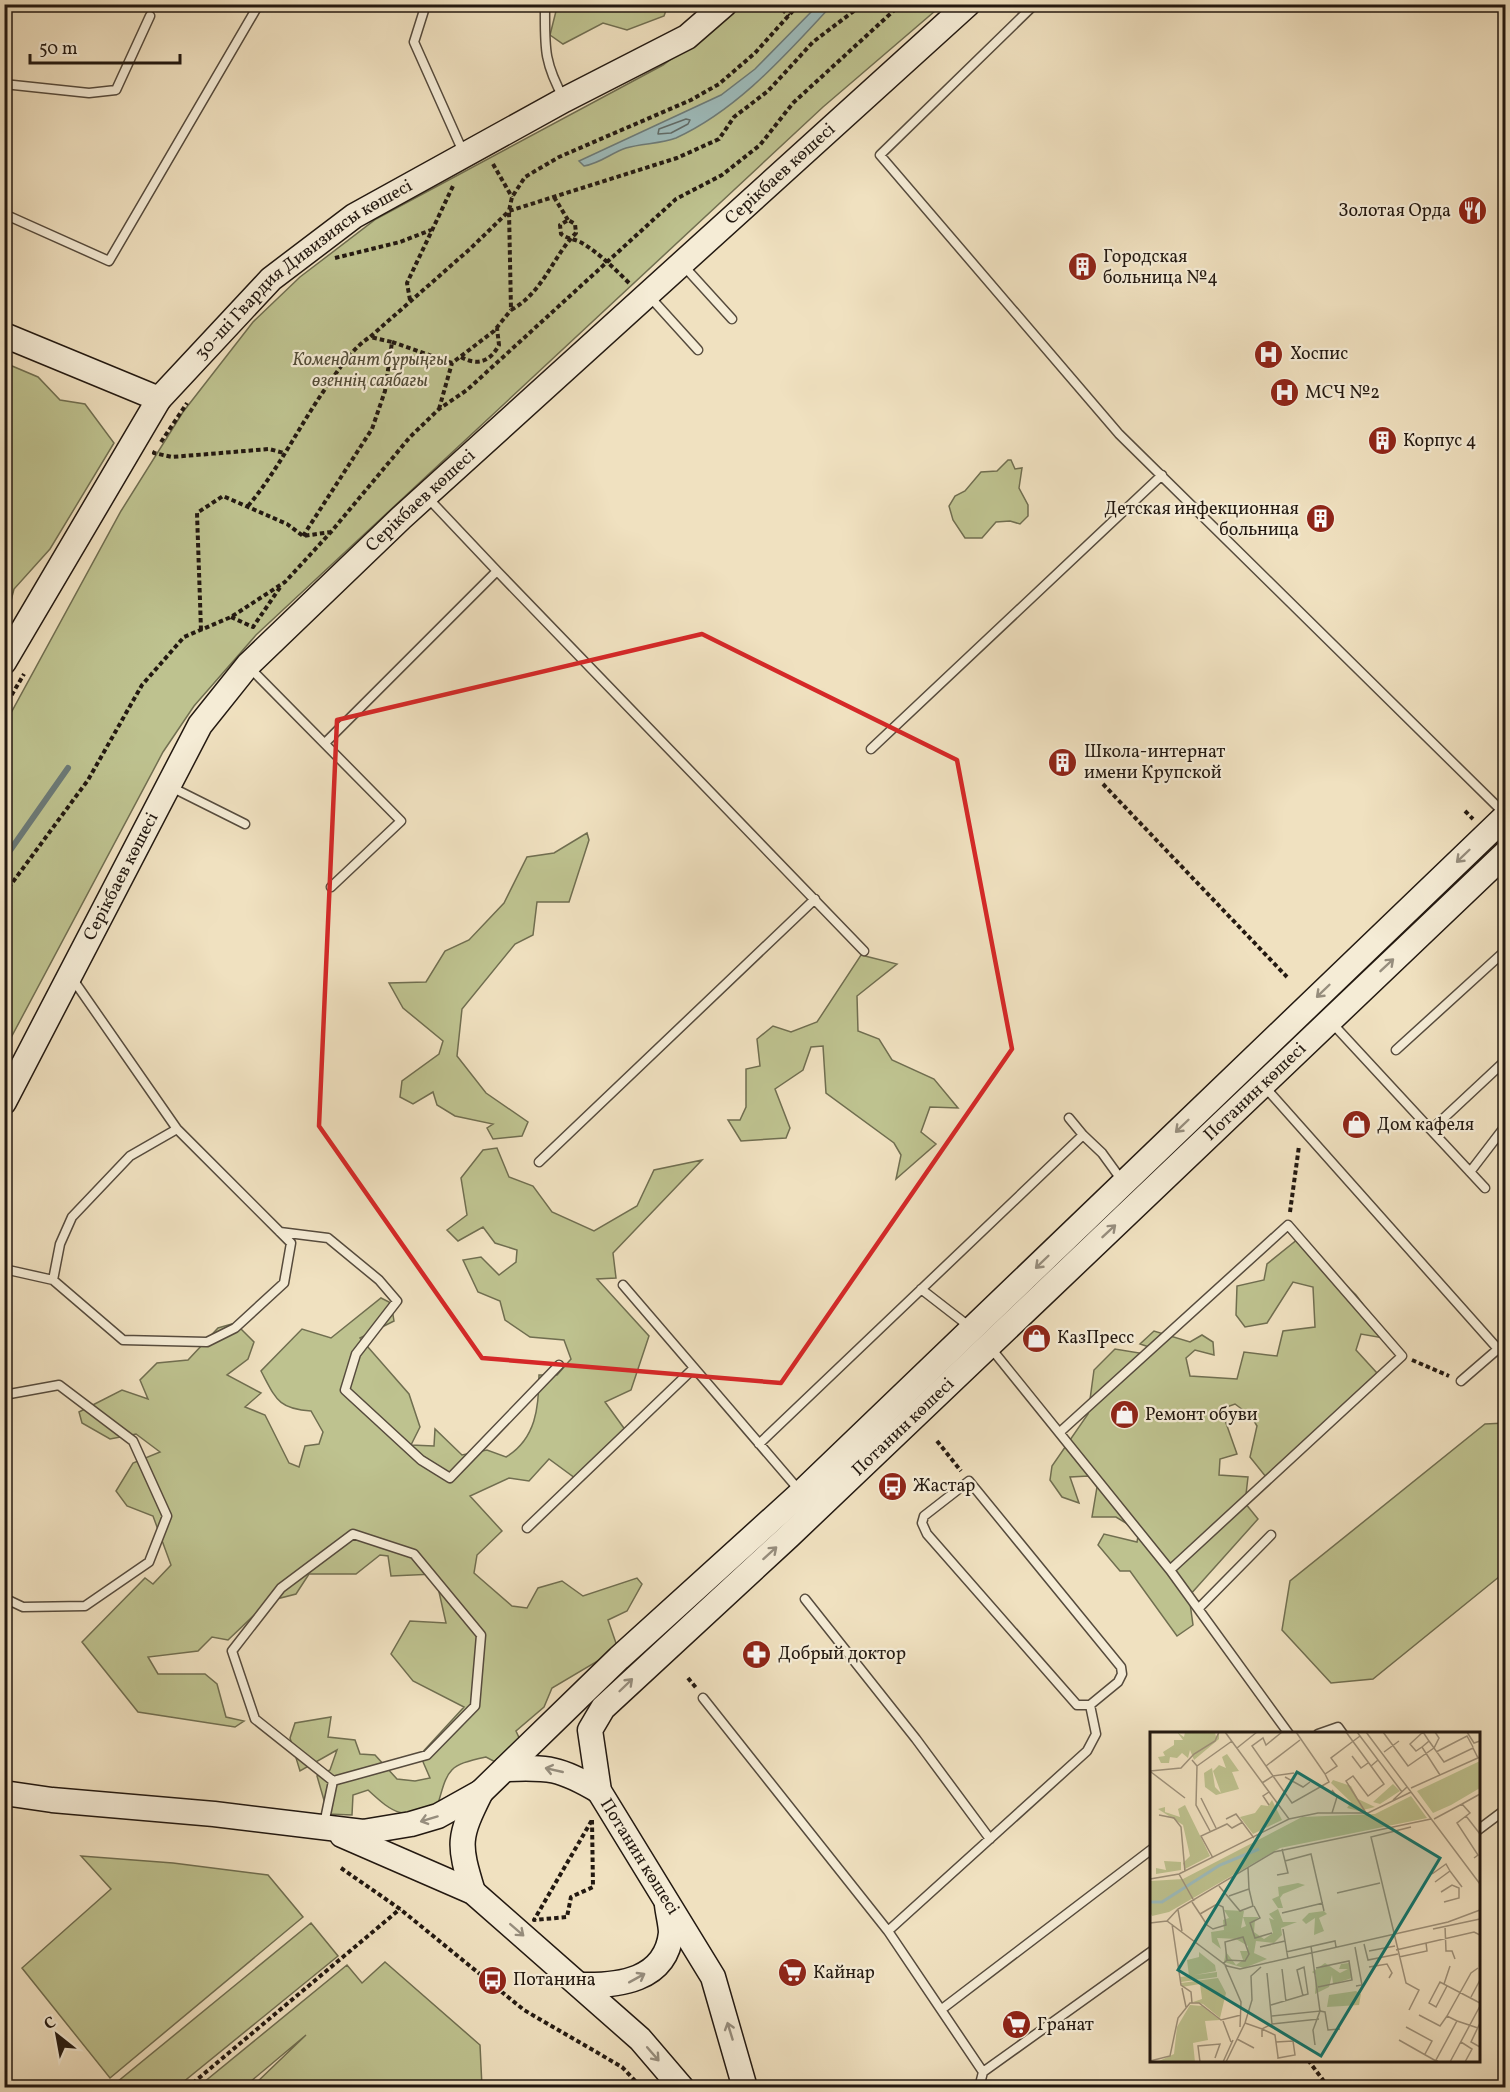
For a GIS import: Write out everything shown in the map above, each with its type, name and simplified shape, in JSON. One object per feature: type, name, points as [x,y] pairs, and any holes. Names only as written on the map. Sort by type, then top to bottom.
[{"type":"main road","name":"30-ші Гвардия Дивизиясы көшесі","points":[[4,662],[159,399],[270,279],[354,216],[476,154],[564,100],[687,37],[725,4]]},
{"type":"main road","name":"Серікбаев көшесі","points":[[4,1102],[200,725],[248,665],[426,496],[968,4]]},
{"type":"main road","points":[[4,335],[159,399]]},
{"type":"main road","name":"Потанин көшесі","points":[[745,2088],[713,1977],[598,1791],[590,1730],[603,1708],[789,1536],[1124,1183],[1506,815]]},
{"type":"main road","name":"Потанин көшесі","points":[[481,1792],[619,1658],[801,1493],[1263,1086],[1329,1020],[1506,854]]},
{"type":"main road","points":[[505,1769],[545,1767],[569,1773],[598,1791]]},
{"type":"main road","points":[[4,1793],[363,1832],[411,1824],[438,1816],[481,1792]]},
{"type":"main road","points":[[473,1892],[462,1855],[463,1828],[481,1792]]},
{"type":"main road","points":[[324,1828],[473,1892],[640,2039],[682,2088]]},
{"type":"main road","points":[[580,1985],[610,1986],[629,1983],[647,1972],[662,1958],[670,1934],[667,1900]]},
{"type":"lane","points":[[4,214],[109,261],[259,4]]},
{"type":"lane","points":[[426,4],[414,42],[476,154]]},
{"type":"lane","points":[[545,4],[545,43],[549,72],[564,100]]},
{"type":"lane","points":[[1035,4],[880,154],[1119,434],[1506,815]]},
{"type":"lane","points":[[4,84],[89,93],[116,90],[150,16]]},
{"type":"lane","points":[[681,264],[732,319]]},
{"type":"lane","points":[[648,294],[698,350]]},
{"type":"lane","points":[[871,749],[1162,475]]},
{"type":"lane","points":[[426,496],[864,951]]},
{"type":"lane","points":[[326,742],[497,571]]},
{"type":"lane","points":[[248,665],[401,821],[331,887]]},
{"type":"lane","points":[[168,786],[245,824]]},
{"type":"lane","points":[[539,1162],[815,899]]},
{"type":"lane","points":[[1396,1050],[1506,950]]},
{"type":"lane","points":[[4,1269],[53,1280],[123,1340],[207,1342],[235,1328],[284,1283],[291,1243],[177,1129],[70,975]]},
{"type":"lane","points":[[1329,1020],[1485,1188]]},
{"type":"lane","points":[[1431,1130],[1506,1060]]},
{"type":"lane","points":[[1263,1086],[1498,1349],[1461,1382]]},
{"type":"lane","points":[[1069,1118],[1102,1153],[1124,1183]]},
{"type":"lane","points":[[1470,1172],[1506,1125]]},
{"type":"lane","points":[[53,1280],[60,1244],[72,1217],[130,1156],[177,1129]]},
{"type":"lane","points":[[759,1444],[1083,1135]]},
{"type":"lane","points":[[1060,1432],[1288,1225],[1402,1356],[1170,1570]]},
{"type":"lane","points":[[280,1232],[328,1238],[379,1280],[397,1301],[356,1354],[345,1390],[421,1460],[450,1478],[559,1365]]},
{"type":"lane","points":[[623,1285],[801,1493]]},
{"type":"lane","points":[[921,1289],[980,1337],[1060,1432],[1199,1608],[1288,1732]]},
{"type":"lane","points":[[527,1528],[694,1368]]},
{"type":"lane","points":[[4,1395],[59,1385],[133,1441],[167,1516],[149,1562],[85,1606],[23,1607],[4,1598]]},
{"type":"lane","points":[[969,1481],[1121,1667],[1122,1674],[1118,1683],[1090,1705],[1077,1705],[927,1534],[922,1523],[924,1516],[969,1481]]},
{"type":"lane","points":[[354,1534],[414,1554],[481,1635],[475,1706],[427,1755],[333,1781],[255,1719],[232,1651],[281,1588],[354,1534]]},
{"type":"lane","points":[[1199,1608],[1271,1535]]},
{"type":"lane","points":[[805,1599],[916,1739],[990,1839]]},
{"type":"lane","points":[[703,1698],[888,1931],[983,2072]]},
{"type":"lane","points":[[888,1931],[1087,1751],[1096,1734],[1090,1705]]},
{"type":"lane","points":[[1324,1732],[1338,1727],[1342,1732]]},
{"type":"lane","points":[[324,1828],[333,1781]]},
{"type":"lane","points":[[1480,1829],[1506,1809]]},
{"type":"lane","points":[[942,2009],[1150,1851]]},
{"type":"lane","points":[[979,2088],[983,2072],[1150,1952]]},
{"type":"path","points":[[777,4],[789,16]]},
{"type":"path","points":[[511,310],[509,211],[512,197],[525,177],[559,157],[691,100],[719,84],[755,53],[799,4]]},
{"type":"path","points":[[248,506],[263,488],[307,414],[339,369],[370,337],[471,248],[509,211],[677,158],[719,139],[734,117],[768,91],[813,42],[863,4]]},
{"type":"path","points":[[231,617],[253,627],[285,582],[331,532],[410,437],[439,409],[491,368],[676,199],[722,175],[759,145],[793,103],[901,4]]},
{"type":"path","points":[[476,154],[512,197]]},
{"type":"path","points":[[439,409],[452,363],[497,327],[511,310],[522,305],[543,281],[569,238],[576,233],[577,229],[572,221],[568,220],[554,197]]},
{"type":"path","points":[[568,220],[560,225],[560,230],[561,234],[569,238]]},
{"type":"path","points":[[325,258],[354,254],[432,230]]},
{"type":"path","points":[[461,357],[478,362],[488,360],[499,345],[497,327]]},
{"type":"path","points":[[370,337],[392,342],[452,363]]},
{"type":"path","points":[[303,536],[372,429],[385,391],[392,342]]},
{"type":"path","points":[[191,397],[154,453],[172,457],[269,449],[284,453]]},
{"type":"path","points":[[201,630],[197,513],[223,496],[287,524],[303,536],[331,532]]},
{"type":"path","points":[[4,894],[88,780],[142,685],[184,638],[231,617],[285,582]]},
{"type":"path","points":[[1103,784],[1287,977]]},
{"type":"path","points":[[1288,1225],[1302,1127]]},
{"type":"path","points":[[1402,1356],[1461,1382]]},
{"type":"path","points":[[937,1441],[969,1481]]},
{"type":"path","points":[[592,1820],[593,1887],[571,1897],[567,1917],[534,1920],[558,1880],[592,1820]]},
{"type":"path","points":[[341,1868],[400,1909],[524,2010],[622,2067],[642,2088]]},
{"type":"path","points":[[187,2088],[400,1909]]},
{"type":"path","points":[[1309,2062],[1329,2088]]},
{"type":"highlighted area","points":[[702,634],[957,760],[1012,1049],[781,1383],[482,1358],[319,1126],[337,720]]},
{"type":"green space","points":[[565,5],[668,5],[664,16],[627,30],[603,23],[563,44],[550,35],[557,7]]},
{"type":"green space","name":"Комендант бұрыңғы өзеннің саябағы","points":[[744,5],[942,5],[823,107],[256,635],[194,706],[163,752],[5,1049],[5,724],[121,511],[183,412],[253,322],[300,277],[376,219],[663,65]]},
{"type":"green space","points":[[5,363],[38,377],[60,400],[85,404],[114,443],[50,549],[14,589],[5,624]]},
{"type":"green space","points":[[1008,460],[1011,460],[1015,469],[1022,468],[1019,488],[1028,505],[1028,516],[1020,524],[1010,521],[996,522],[982,538],[965,538],[953,520],[949,506],[955,496],[965,491],[981,472],[997,471]]},
{"type":"green space","points":[[587,833],[589,840],[569,902],[537,902],[533,935],[515,944],[462,1009],[457,1056],[486,1093],[528,1122],[522,1136],[493,1139],[487,1128],[493,1124],[455,1116],[437,1105],[433,1092],[413,1104],[400,1097],[402,1081],[439,1054],[443,1041],[403,1008],[389,983],[426,982],[445,951],[469,940],[504,903],[527,857],[554,853]]},
{"type":"green space","points":[[861,955],[897,964],[857,996],[858,1031],[879,1039],[892,1060],[934,1079],[958,1108],[930,1107],[921,1132],[936,1144],[896,1179],[901,1155],[894,1143],[826,1093],[823,1046],[811,1047],[803,1070],[775,1089],[790,1128],[786,1138],[741,1141],[728,1120],[740,1120],[746,1107],[746,1069],[760,1066],[757,1039],[773,1026],[791,1032],[817,1022]]},
{"type":"green space","points":[[497,1148],[509,1177],[533,1186],[552,1212],[594,1231],[637,1206],[654,1170],[702,1160],[613,1253],[616,1278],[597,1279],[649,1336],[631,1390],[605,1402],[626,1431],[575,1478],[549,1459],[529,1481],[509,1478],[470,1496],[502,1531],[477,1555],[474,1573],[512,1606],[527,1608],[538,1588],[562,1581],[583,1596],[637,1578],[642,1584],[627,1611],[608,1620],[618,1649],[552,1688],[544,1707],[516,1731],[521,1742],[503,1766],[486,1757],[457,1766],[448,1775],[438,1804],[416,1812],[393,1810],[368,1790],[353,1795],[352,1815],[328,1814],[317,1776],[330,1770],[337,1750],[300,1771],[290,1738],[295,1723],[331,1717],[328,1737],[355,1740],[360,1754],[375,1755],[397,1779],[415,1781],[430,1778],[420,1755],[464,1707],[413,1681],[391,1654],[410,1621],[446,1623],[435,1574],[391,1576],[388,1556],[380,1555],[356,1574],[309,1574],[296,1594],[269,1601],[228,1640],[212,1637],[198,1651],[148,1657],[158,1674],[205,1674],[217,1684],[226,1717],[244,1721],[235,1727],[138,1712],[82,1642],[145,1578],[153,1584],[171,1565],[153,1516],[127,1506],[116,1491],[133,1463],[160,1452],[136,1434],[110,1439],[82,1423],[79,1412],[122,1390],[148,1399],[140,1380],[157,1363],[188,1360],[218,1328],[235,1323],[254,1342],[248,1359],[227,1375],[261,1393],[245,1407],[265,1415],[289,1463],[299,1467],[305,1446],[319,1444],[323,1432],[311,1411],[291,1408],[279,1401],[261,1371],[302,1329],[331,1338],[381,1298],[391,1303],[394,1321],[360,1338],[409,1394],[420,1427],[411,1445],[434,1446],[435,1429],[462,1455],[487,1450],[506,1457],[516,1450],[530,1432],[538,1399],[539,1375],[557,1375],[571,1359],[564,1340],[530,1337],[505,1320],[500,1301],[478,1292],[463,1260],[481,1257],[499,1275],[516,1262],[517,1250],[495,1243],[483,1227],[458,1241],[447,1230],[467,1215],[461,1178],[483,1150]]},
{"type":"green space","points":[[1298,1239],[1356,1295],[1389,1339],[1361,1334],[1356,1350],[1377,1373],[1266,1477],[1250,1457],[1257,1426],[1251,1416],[1235,1404],[1221,1409],[1237,1454],[1220,1459],[1219,1475],[1248,1477],[1245,1503],[1258,1519],[1189,1596],[1193,1625],[1177,1636],[1130,1571],[1120,1571],[1098,1545],[1104,1534],[1137,1542],[1139,1531],[1116,1517],[1092,1517],[1097,1487],[1089,1476],[1070,1477],[1079,1503],[1062,1497],[1050,1480],[1052,1466],[1088,1414],[1094,1370],[1115,1349],[1145,1354],[1149,1347],[1140,1344],[1154,1331],[1190,1342],[1202,1335],[1213,1342],[1214,1355],[1195,1350],[1186,1358],[1190,1376],[1237,1379],[1244,1352],[1277,1356],[1283,1331],[1315,1327],[1313,1287],[1293,1282],[1267,1323],[1245,1327],[1236,1315],[1237,1286],[1264,1280],[1267,1264]]},
{"type":"green space","points":[[1505,1423],[1505,1572],[1373,1679],[1331,1683],[1282,1630],[1290,1581],[1485,1424]]},
{"type":"green space","points":[[81,1856],[173,1863],[268,1875],[303,1917],[110,2078],[22,1968],[111,1889]]},
{"type":"green space","points":[[311,1923],[338,1956],[177,2087],[111,2087]]},
{"type":"green space","points":[[385,1962],[480,2045],[482,2087],[252,2087],[306,2035],[244,2087],[198,2087],[347,1965],[362,1983]]},
{"type":"water","points":[[818,5],[832,5],[760,79],[741,96],[699,126],[676,138],[626,148],[590,165],[584,166],[579,161],[721,95],[755,69]]},
{"type":"waterway","points":[[4,859],[68,768]]},
{"type":"place","name":"Золотая Орда","points":[[1472,211]]},
{"type":"place","name":"Городская больница №4","points":[[1082,267]]},
{"type":"place","name":"Хоспис","points":[[1269,354]]},
{"type":"place","name":"МСЧ №2","points":[[1284,393]]},
{"type":"place","name":"Корпус 4","points":[[1382,441]]},
{"type":"place","name":"Детская инфекционная больница","points":[[1320,519]]},
{"type":"place","name":"Школа-интернат имени Крупской","points":[[1063,762]]},
{"type":"place","name":"Дом кафеля","points":[[1356,1125]]},
{"type":"place","name":"КазПресс","points":[[1036,1338]]},
{"type":"place","name":"Ремонт обуви","points":[[1124,1415]]},
{"type":"place","name":"Жастар","points":[[892,1486]]},
{"type":"place","name":"Добрый доктор","points":[[757,1654]]},
{"type":"place","name":"Кайнар","points":[[792,1973]]},
{"type":"place","name":"Потанина","points":[[492,1980]]},
{"type":"place","name":"Гранат","points":[[1016,2025]]}]
